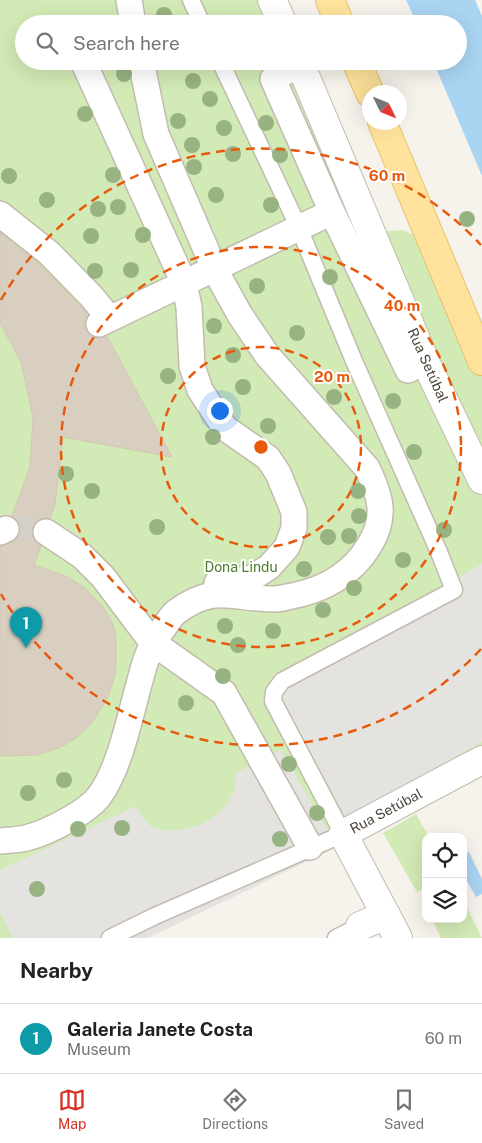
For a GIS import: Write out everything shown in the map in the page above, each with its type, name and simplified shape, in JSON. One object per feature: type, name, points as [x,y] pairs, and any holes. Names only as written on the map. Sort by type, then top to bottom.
[{"type":"main road","points":[[330,0],[336,15]]},
{"type":"main road","points":[[360,70],[366,85]]},
{"type":"main road","points":[[385,130],[482,362]]},
{"type":"street","points":[[130,0],[132,15]]},
{"type":"street","points":[[272,0],[278,15]]},
{"type":"street","points":[[0,841],[27,838],[55,827],[82,812],[100,795],[115,767],[145,661],[149,638],[171,606],[189,593],[213,584],[252,578],[269,567],[287,547],[294,528],[294,512],[278,473],[268,458],[225,428],[200,390],[192,366],[189,306],[184,283],[87,70]]},
{"type":"street","points":[[143,70],[156,134],[214,268],[240,315],[267,355],[367,468],[378,490],[381,518],[374,538],[362,558],[326,586],[275,599],[222,593],[196,598],[174,613],[149,638]]},
{"type":"street","points":[[287,70],[273,79],[332,212],[408,370],[425,361]]},
{"type":"street","name":"Rua Setúbal","points":[[303,70],[425,361],[482,480]]},
{"type":"street","points":[[0,214],[48,253],[91,296],[105,321],[332,212]]},
{"type":"street","points":[[46,532],[82,556],[103,577],[149,638],[224,694],[310,847]]},
{"type":"street","name":"Rua Setúbal","points":[[392,926],[343,834],[482,760]]},
{"type":"street","points":[[360,926],[392,926]]},
{"type":"lane","points":[[191,0],[198,15]]},
{"type":"lane","points":[[110,938],[155,916],[343,834],[274,701],[274,692],[282,681],[454,590],[354,361],[299,228],[224,70]]},
{"type":"lane","points":[[336,938],[360,926]]},
{"type":"green space","name":"Dona Lindu","points":[[0,0],[260,0],[267,15],[15,15],[15,70],[291,70],[372,232],[403,230],[418,237],[482,363],[482,771],[144,938],[0,938]]},
{"type":"green space","points":[[416,814],[427,833],[422,833],[422,889],[417,892],[383,833]]},
{"type":"green space","points":[[467,907],[482,938],[441,938],[434,923],[467,923]]},
{"type":"shaded area","points":[[482,564],[482,742],[345,817],[271,679]]},
{"type":"shaded area","points":[[281,750],[337,847],[148,938],[13,938],[0,912],[0,870],[136,806],[150,826],[167,831],[188,829],[202,824],[215,816],[228,803],[235,789],[236,773]]},
{"type":"water","points":[[406,0],[475,0],[482,16],[482,176],[437,70],[467,70],[467,15],[413,15]]},
{"type":"water","points":[[469,852],[482,879],[482,894],[476,897],[467,881],[467,853]]},
{"type":"building","points":[[0,232],[39,264],[88,315],[85,323],[86,330],[91,336],[98,338],[107,336],[172,457],[63,437],[55,505],[50,519],[39,519],[34,524],[32,531],[33,539],[41,546],[34,565],[68,577],[85,588],[103,607],[112,622],[116,635],[116,669],[107,699],[91,724],[76,738],[59,748],[37,755],[0,756],[0,546],[13,542],[20,530],[19,522],[12,516],[30,467],[33,418],[21,362],[0,323]]},
{"type":"tunnel","points":[[6,529],[33,529],[46,532]]},
{"type":"place","name":"Galeria Janete Costa","points":[[26,648]]}]
